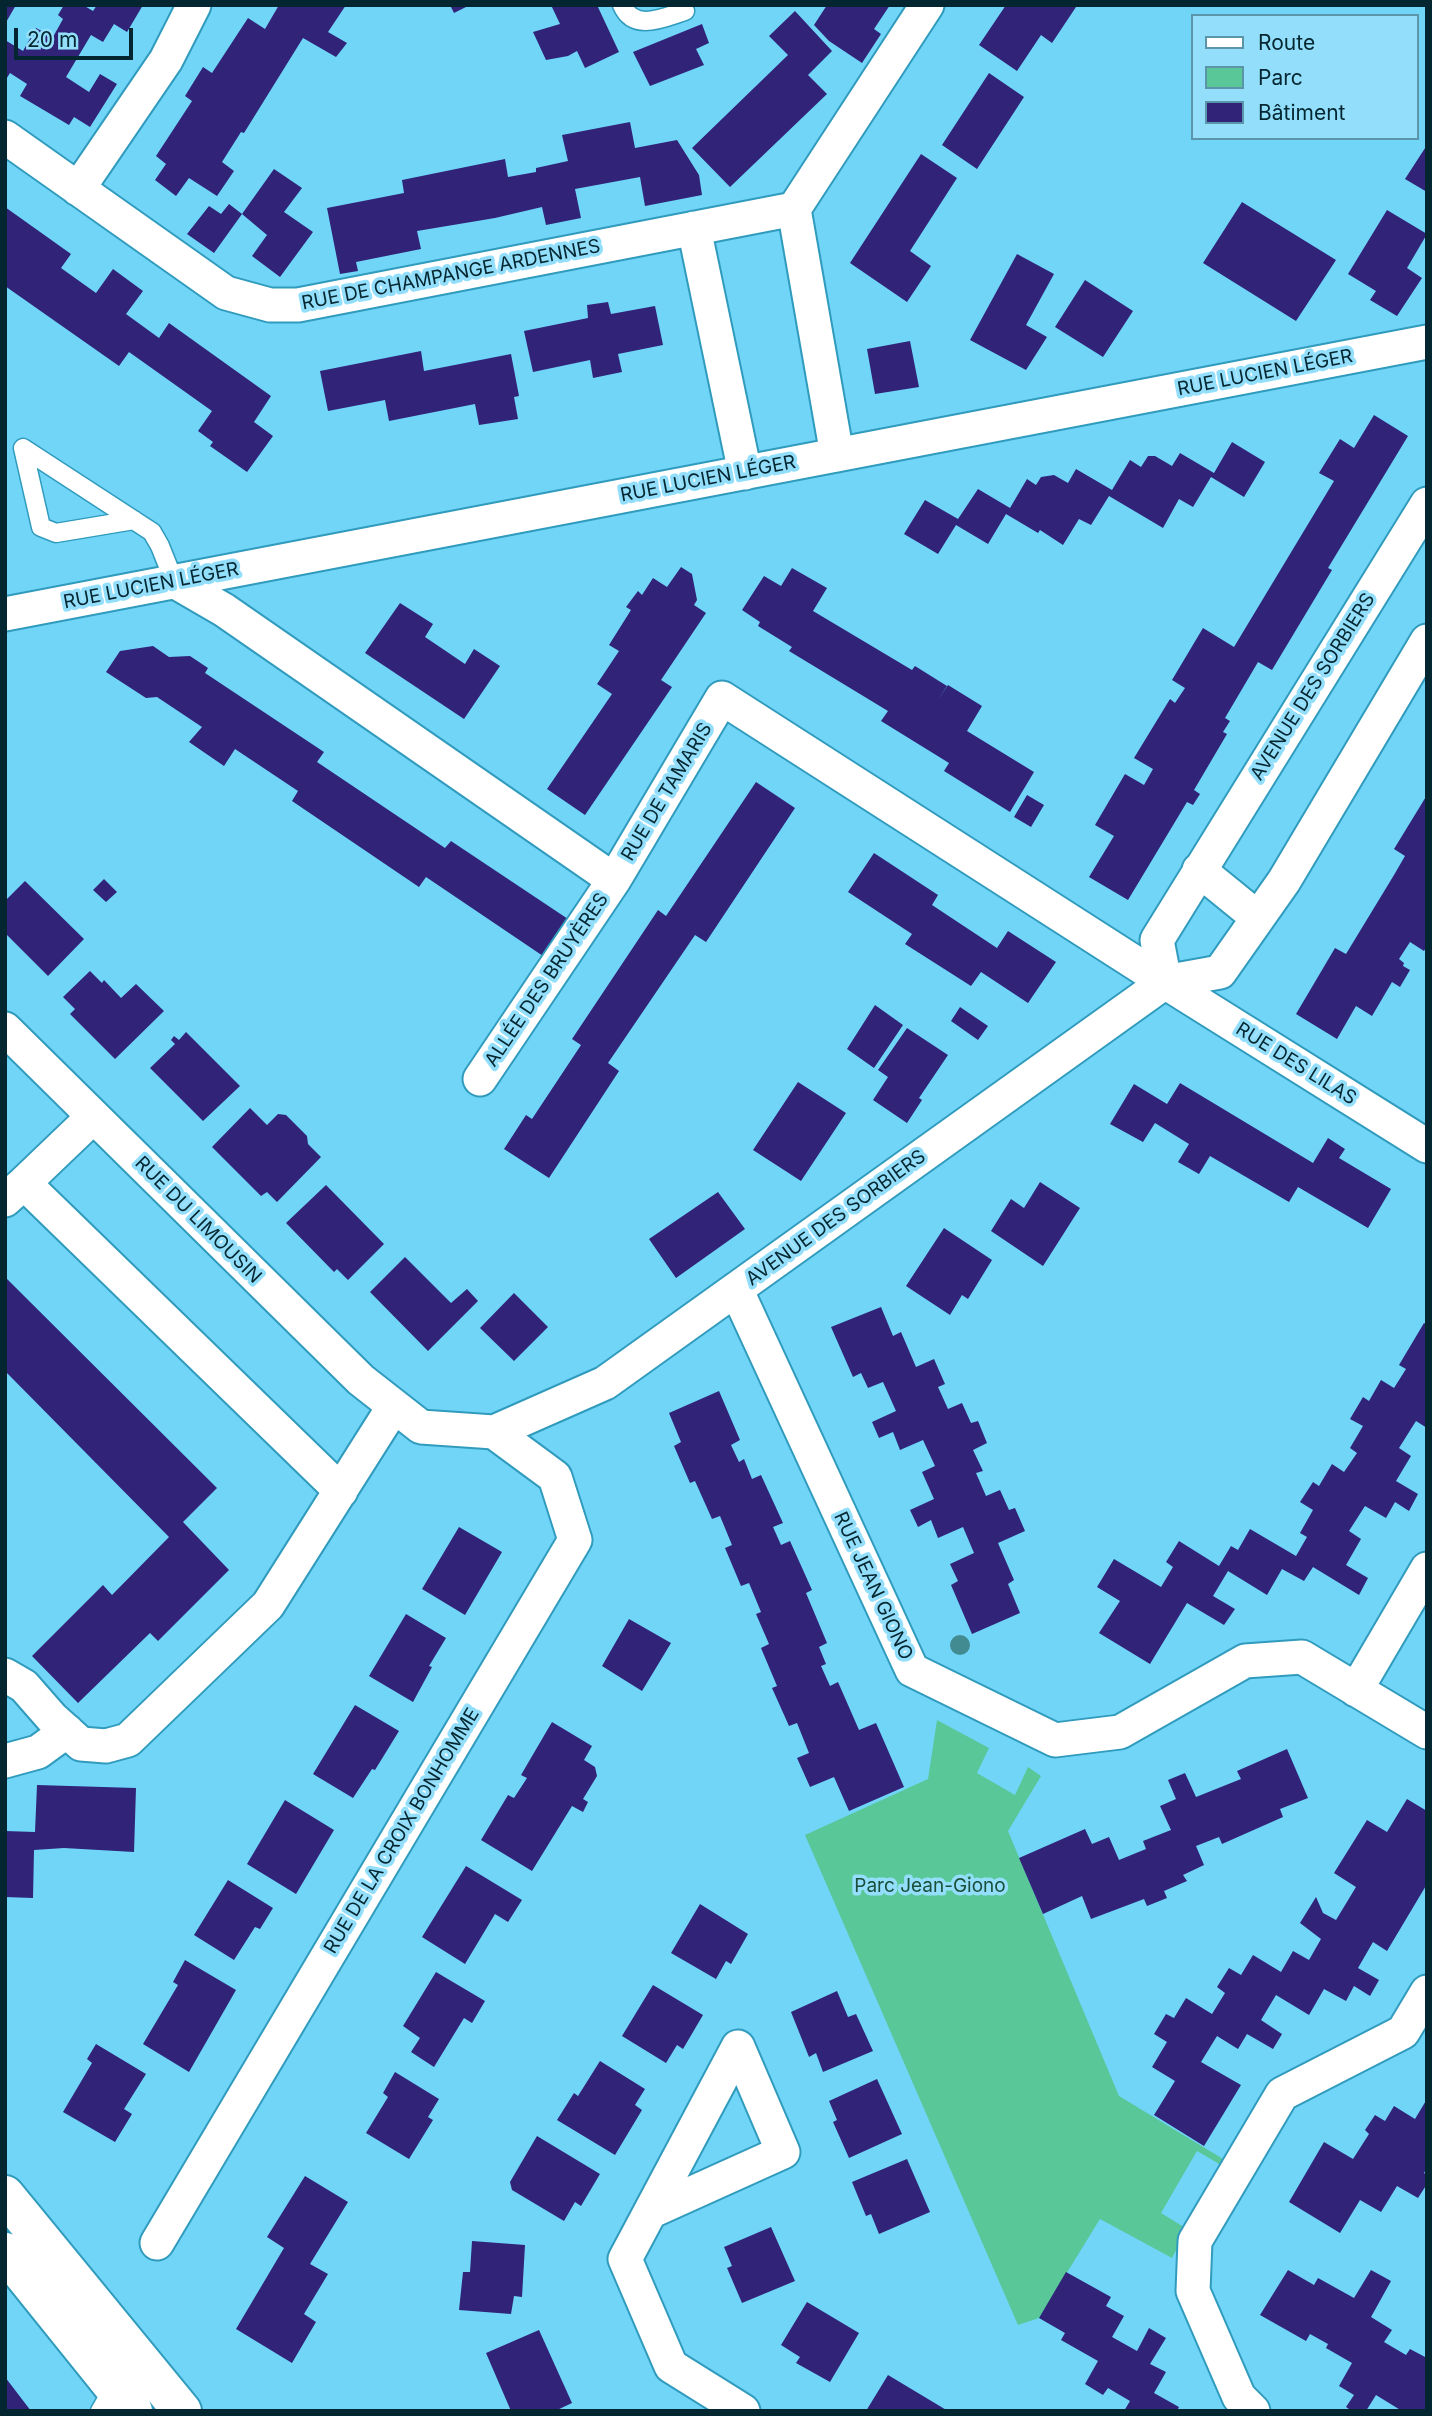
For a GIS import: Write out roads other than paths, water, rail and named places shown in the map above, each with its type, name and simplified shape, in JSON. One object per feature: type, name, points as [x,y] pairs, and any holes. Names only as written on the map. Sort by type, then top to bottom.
[{"type":"main road","points":[[5,2195],[182,2411]]},
{"type":"main road","points":[[5,2252],[116,2403]]},
{"type":"street","points":[[78,189],[166,60],[194,5]]},
{"type":"street","points":[[837,455],[794,209],[926,5]]},
{"type":"street","name":"RUE DE CHAMPANGE ARDENNES","points":[[5,137],[226,293],[270,305],[298,305],[794,209]]},
{"type":"street","points":[[694,228],[745,473]]},
{"type":"street","name":"RUE LUCIEN LÉGER","points":[[5,614],[837,455],[1422,347]]},
{"type":"street","name":"AVENUE DES SORBIERS","points":[[1165,982],[1157,940],[1427,504]]},
{"type":"street","name":"RUE DE TAMARIS","points":[[174,582],[224,610],[614,880],[722,698],[1165,982]]},
{"type":"street","name":"AVENUE DES SORBIERS","points":[[494,1432],[605,1383],[1165,982],[1220,972],[1284,881],[1427,641]]},
{"type":"street","points":[[1199,870],[1258,918]]},
{"type":"street","name":"ALLÉE DES BRUYÈRES","points":[[480,1079],[614,880]]},
{"type":"street","name":"RUE DES LILAS","points":[[1165,982],[1427,1146]]},
{"type":"street","name":"RUE DU LIMOUSIN","points":[[5,1029],[361,1380],[421,1427],[494,1432]]},
{"type":"street","points":[[93,1117],[15,1192],[341,1491]]},
{"type":"street","name":"RUE JEAN GIONO","points":[[736,1289],[912,1670],[1055,1740],[1120,1732],[1245,1661],[1302,1657],[1427,1732]]},
{"type":"street","points":[[5,1675],[24,1686],[81,1744],[106,1745],[128,1740],[226,1649],[268,1605],[394,1406]]},
{"type":"street","name":"RUE DE LA CROIX BONHOMME","points":[[156,2243],[575,1540],[555,1477],[494,1432]]},
{"type":"street","points":[[1356,1689],[1427,1569]]},
{"type":"street","points":[[5,1761],[38,1752],[67,1731]]},
{"type":"street","points":[[1253,2411],[1238,2398],[1193,2291],[1195,2241],[1282,2094],[1404,2032],[1427,1992]]},
{"type":"street","points":[[650,2212],[783,2152],[738,2048],[719,2083],[650,2212],[625,2259],[671,2367],[743,2411]]},
{"type":"lane","points":[[622,5],[625,11],[636,19],[650,22],[685,11]]},
{"type":"lane","points":[[134,520],[56,533],[41,527],[23,448],[134,520],[152,532],[174,582]]},
{"type":"park label","name":"Parc Jean-Giono","points":[[930,1886]]}]
